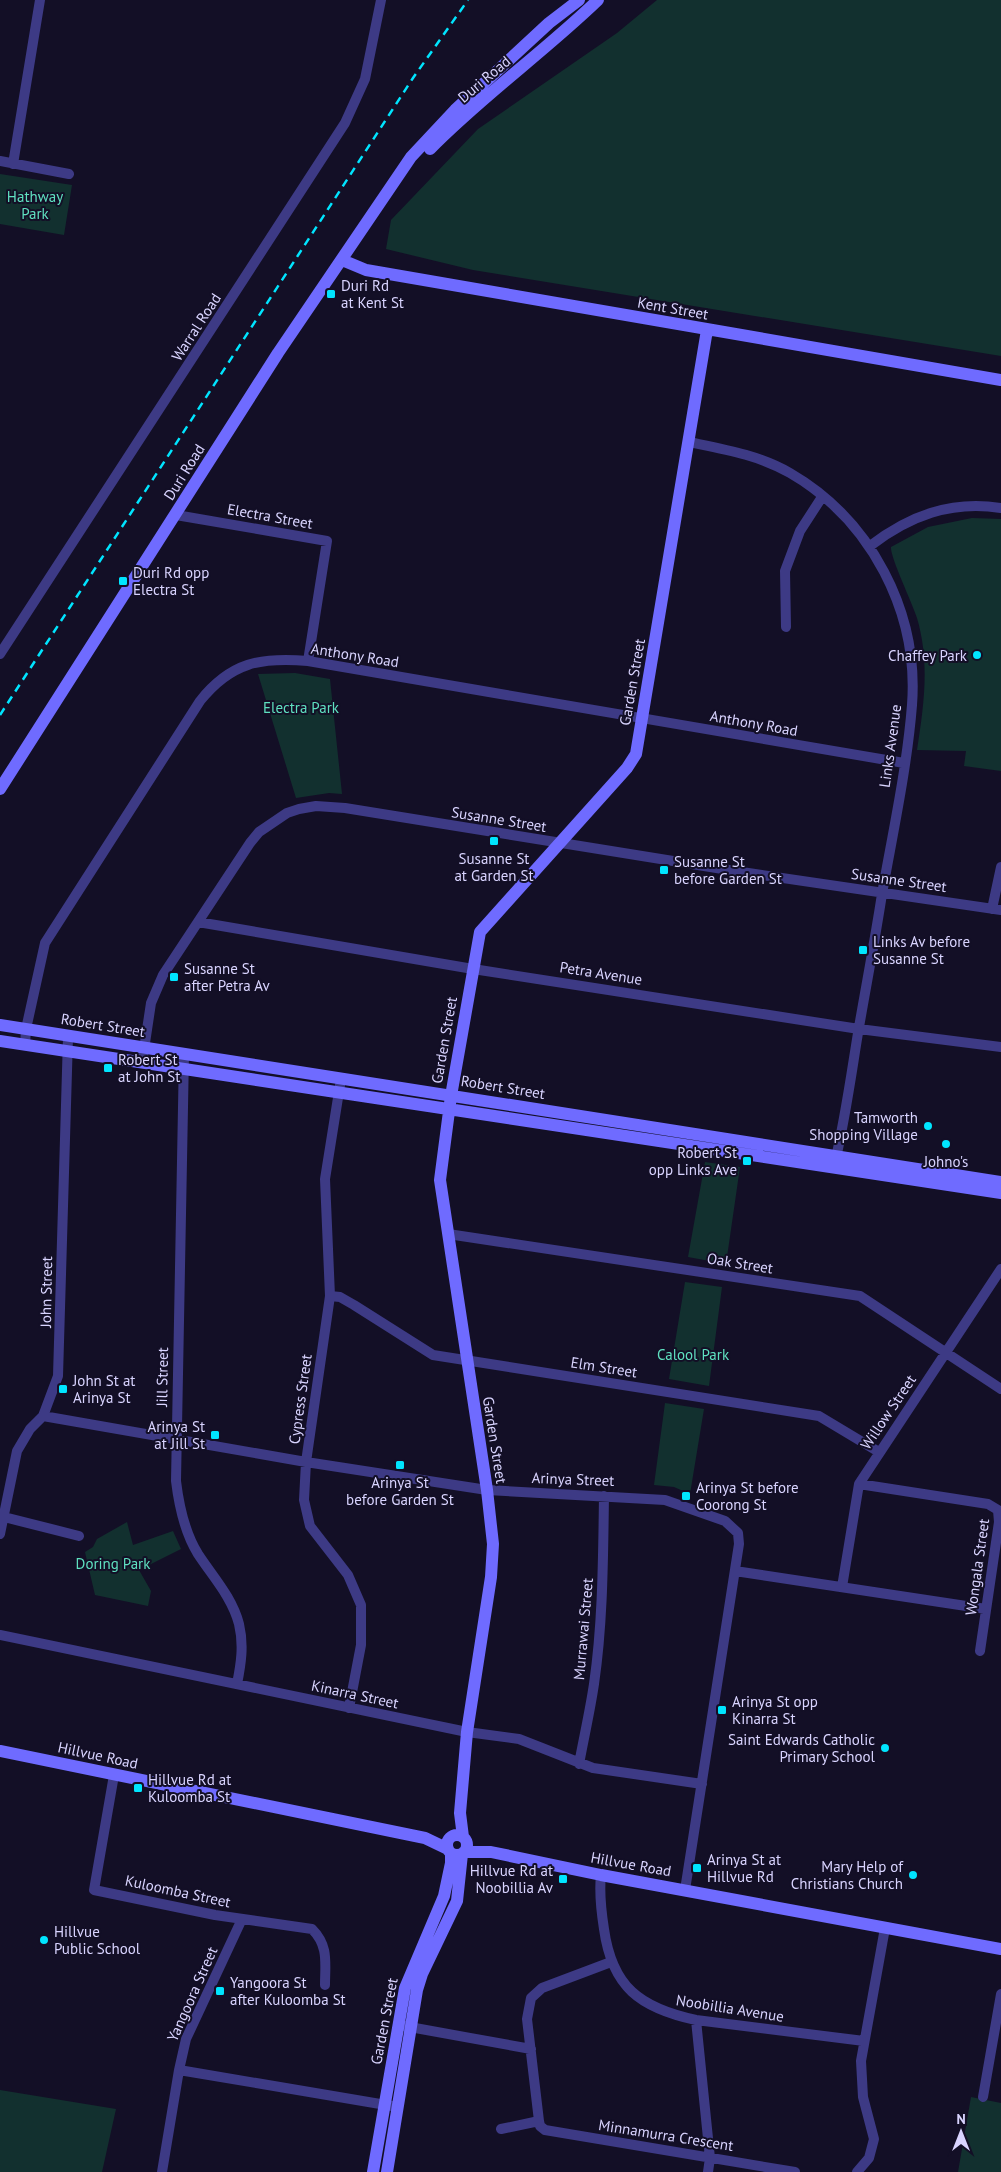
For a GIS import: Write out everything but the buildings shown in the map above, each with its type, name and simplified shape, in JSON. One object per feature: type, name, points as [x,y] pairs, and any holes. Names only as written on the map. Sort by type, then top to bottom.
[{"type":"street","points":[[13,164],[40,0]]},
{"type":"street","name":"Warral Road","points":[[0,654],[345,122],[365,79],[381,0]]},
{"type":"street","points":[[549,23],[568,0]]},
{"type":"street","name":"Duri Road","points":[[0,789],[176,516],[278,353],[400,176],[411,157],[455,110],[549,23],[579,0]]},
{"type":"street","name":"Duri Road","points":[[400,176],[418,162],[465,116],[594,3]]},
{"type":"street","points":[[0,161],[69,174]]},
{"type":"street","name":"Kent Street","points":[[342,260],[366,270],[1001,380]]},
{"type":"street","name":"Garden Street","points":[[387,2172],[398,2107],[408,1977],[447,1889],[457,1845],[467,1732],[492,1567],[492,1538],[487,1490],[466,1360],[440,1170],[450,1096],[482,928],[632,760],[638,746],[707,330]]},
{"type":"street","name":"Links Avenue","points":[[689,442],[742,453],[769,462],[790,472],[822,497],[870,546],[885,571],[897,601],[911,657],[912,704],[904,763],[835,1161]]},
{"type":"street","points":[[786,627],[785,571],[800,531],[822,497]]},
{"type":"street","points":[[870,546],[894,528],[942,508],[967,506],[1001,508]]},
{"type":"street","name":"Electra Street","points":[[176,516],[327,541],[308,662]]},
{"type":"street","name":"Anthony Road","points":[[25,1045],[26,1029],[46,943],[200,701],[230,672],[242,666],[276,659],[308,662],[904,763]]},
{"type":"street","name":"Susanne Street","points":[[142,1062],[152,1003],[163,975],[259,832],[287,813],[299,809],[316,806],[342,808],[557,844],[997,909]]},
{"type":"street","points":[[997,909],[1001,867]]},
{"type":"street","name":"Petra Avenue","points":[[198,922],[859,1029],[1001,1047]]},
{"type":"street","name":"Robert Street","points":[[0,1025],[450,1096],[835,1161],[1001,1193]]},
{"type":"street","name":"John Street","points":[[0,1534],[17,1451],[30,1429],[43,1416],[56,1386],[59,1364],[68,1037]]},
{"type":"street","name":"Robert Street","points":[[0,1041],[449,1110],[1001,1182]]},
{"type":"street","name":"Jill Street","points":[[184,1054],[176,1438],[177,1493],[186,1530],[197,1553],[234,1608],[239,1624],[242,1657],[237,1684]]},
{"type":"street","name":"Cypress Street","points":[[341,1079],[325,1179],[330,1296],[306,1462],[304,1500],[310,1526],[348,1574],[361,1605],[361,1645],[349,1708]]},
{"type":"street","name":"Oak Street","points":[[448,1234],[860,1296],[1001,1389]]},
{"type":"street","name":"Willow Street","points":[[842,1587],[859,1484],[1001,1269]]},
{"type":"street","name":"Elm Street","points":[[330,1296],[340,1297],[354,1305],[433,1355],[819,1416],[879,1452]]},
{"type":"street","name":"Arinya Street","points":[[43,1416],[306,1462],[487,1490],[665,1500],[725,1521],[735,1528],[739,1538],[735,1571],[685,1890]]},
{"type":"street","name":"Wongala Street","points":[[859,1484],[988,1504],[998,1510],[999,1522],[980,1651]]},
{"type":"street","name":"Murrawai Street","points":[[579,1764],[594,1685],[599,1638],[602,1596],[604,1496]]},
{"type":"street","points":[[4,1517],[79,1536]]},
{"type":"street","points":[[735,1571],[986,1609]]},
{"type":"street","name":"Kinarra Street","points":[[0,1635],[467,1732],[519,1738],[579,1764],[702,1784]]},
{"type":"street","name":"Hillvue Road","points":[[0,1751],[601,1875],[1001,1949]]},
{"type":"street","name":"Kuloomba Street","points":[[114,1775],[94,1890],[242,1919],[312,1930],[322,1940],[325,1958],[324,1985]]},
{"type":"street","name":"Noobillia Avenue","points":[[601,1875],[601,1910],[611,1962],[631,1992],[647,2004],[669,2014],[696,2020],[864,2041]]},
{"type":"street","name":"Yangoora Street","points":[[162,2172],[186,2039],[242,1919]]},
{"type":"street","points":[[857,2172],[869,2158],[874,2139],[863,2097],[861,2061],[885,1928]]},
{"type":"street","points":[[501,2129],[539,2121],[528,2003],[535,1993],[550,1985],[611,1962]]},
{"type":"street","points":[[983,2097],[994,2048],[1001,1994]]},
{"type":"street","points":[[696,2020],[710,2158],[708,2172]]},
{"type":"street","points":[[405,2026],[531,2049]]},
{"type":"street","name":"Garden Street","points":[[373,2172],[385,2105],[405,2026]]},
{"type":"street","points":[[994,2048],[1001,2055]]},
{"type":"street","points":[[179,2070],[398,2107]]},
{"type":"street","name":"Minnamurra Crescent","points":[[539,2121],[540,2126],[545,2130],[795,2172]]},
{"type":"green space","points":[[657,0],[1001,0],[1001,356],[473,270],[386,249],[391,220],[478,129],[617,33]]},
{"type":"green space","name":"Hathway Park","points":[[0,174],[72,185],[64,235],[0,224]]},
{"type":"green space","name":"Chaffey Park","points":[[972,518],[1001,519],[1001,771],[964,766],[966,751],[917,750],[925,684],[921,634],[891,547],[928,527]]},
{"type":"green space","name":"Electra Park","points":[[295,673],[330,679],[342,794],[329,793],[296,798],[258,674]]},
{"type":"green space","points":[[705,1162],[740,1167],[726,1264],[688,1257]]},
{"type":"green space","name":"Calool Park","points":[[685,1282],[722,1287],[709,1386],[669,1379]]},
{"type":"green space","name":"Calool Park","points":[[665,1403],[704,1409],[690,1494],[674,1487],[654,1485]]},
{"type":"green space","name":"Doring Park","points":[[127,1522],[133,1545],[173,1531],[181,1549],[139,1570],[151,1591],[148,1606],[95,1595],[85,1552],[93,1547],[97,1539]]},
{"type":"green space","points":[[0,2090],[116,2109],[102,2172],[0,2172]]},
{"type":"green space","points":[[971,2097],[1001,2103],[1001,2172],[958,2172]]},
{"type":"railway","points":[[0,715],[413,78],[468,0]]},
{"type":"place","name":"Duri Rd at Kent St","points":[[331,294]]},
{"type":"place","name":"Duri Rd opp Electra St","points":[[123,581]]},
{"type":"place","name":"Chaffey Park","points":[[977,655]]},
{"type":"place","name":"Susanne St at Garden St","points":[[494,841]]},
{"type":"place","name":"Susanne St before Garden St","points":[[664,870]]},
{"type":"place","name":"Links Av before Susanne St","points":[[863,950]]},
{"type":"place","name":"Susanne St after Petra Av","points":[[174,977]]},
{"type":"place","name":"Robert St at John St","points":[[108,1068]]},
{"type":"place","name":"Tamworth Shopping Village","points":[[928,1126]]},
{"type":"place","name":"Johno's","points":[[946,1144]]},
{"type":"place","name":"Robert St opp Links Ave","points":[[747,1161]]},
{"type":"place","name":"John St at Arinya St","points":[[63,1389]]},
{"type":"place","name":"Arinya St at Jill St","points":[[215,1435]]},
{"type":"place","name":"Arinya St before Garden St","points":[[400,1465]]},
{"type":"place","name":"Arinya St before Coorong St","points":[[686,1496]]},
{"type":"place","name":"Arinya St opp Kinarra St","points":[[722,1710]]},
{"type":"place","name":"Saint Edwards Catholic Primary School","points":[[885,1748]]},
{"type":"place","name":"Hillvue Rd at Kuloomba St","points":[[138,1788]]},
{"type":"place","name":"Arinya St at Hillvue Rd","points":[[697,1868]]},
{"type":"place","name":"Mary Help of Christians Church","points":[[913,1875]]},
{"type":"place","name":"Hillvue Rd at Noobillia Av","points":[[563,1879]]},
{"type":"place","name":"Hillvue Public School","points":[[44,1940]]},
{"type":"place","name":"Yangoora St after Kuloomba St","points":[[220,1991]]}]
